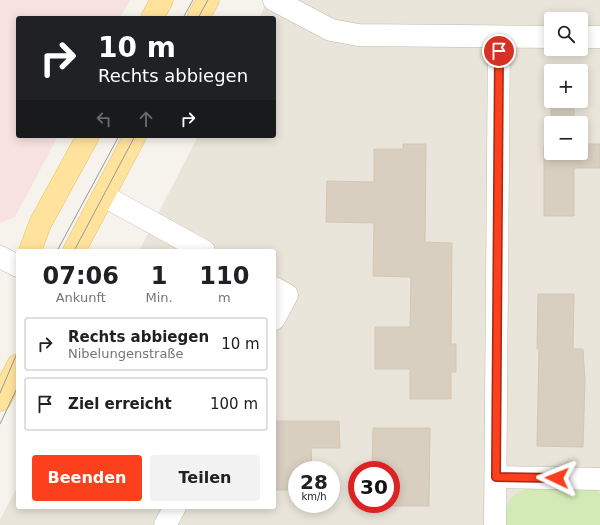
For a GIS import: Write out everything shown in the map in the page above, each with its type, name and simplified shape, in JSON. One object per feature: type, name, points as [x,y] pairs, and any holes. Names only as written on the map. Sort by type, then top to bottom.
[{"type":"main road","points":[[153,16],[162,0]]},
{"type":"main road","points":[[199,16],[208,0]]},
{"type":"main road","points":[[31,249],[40,224],[87,138]]},
{"type":"main road","points":[[75,249],[134,138]]},
{"type":"main road","points":[[0,400],[16,369]]},
{"type":"street","points":[[274,0],[331,30],[351,34],[544,37]]},
{"type":"street","points":[[495,525],[499,37]]},
{"type":"street","points":[[588,37],[600,37]]},
{"type":"street","points":[[104,196],[200,249]]},
{"type":"street","points":[[0,257],[16,265]]},
{"type":"street","points":[[276,289],[287,295],[276,316]]},
{"type":"street","points":[[496,477],[600,479]]},
{"type":"street","points":[[165,525],[174,509]]},
{"type":"shaded area","points":[[0,0],[130,0],[121,16],[16,16],[16,138],[57,138],[15,217],[0,223]]},
{"type":"shaded area","points":[[268,0],[600,0],[600,525],[0,525],[0,520],[16,489],[16,509],[276,509],[276,249],[140,249],[197,138],[276,138],[276,16],[260,16]]},
{"type":"green space","points":[[531,487],[595,490],[600,494],[600,525],[506,525],[507,510],[510,500],[517,493]]},
{"type":"building","points":[[551,108],[574,108],[574,116],[551,116]]},
{"type":"building","points":[[403,144],[426,144],[425,242],[452,243],[451,344],[456,344],[456,372],[451,372],[451,399],[410,399],[410,369],[375,369],[375,327],[410,327],[411,277],[373,276],[374,223],[326,222],[327,181],[374,182],[374,149],[403,149]]},
{"type":"building","points":[[588,144],[600,144],[600,168],[574,168],[574,216],[544,216],[544,160],[588,160]]},
{"type":"building","points":[[538,294],[574,294],[573,349],[583,349],[585,381],[583,447],[537,446],[539,349],[537,349]]},
{"type":"building","points":[[276,421],[339,421],[340,448],[311,448],[312,461],[288,461],[288,490],[276,490]]},
{"type":"building","points":[[373,428],[430,428],[429,506],[400,506],[400,461],[372,461]]},
{"type":"tram line","points":[[184,16],[193,0]]},
{"type":"tram line","points":[[199,16],[208,0]]},
{"type":"tram line","points":[[58,249],[118,138]]},
{"type":"tram line","points":[[75,249],[134,138]]},
{"type":"tram line","points":[[0,393],[16,356]]},
{"type":"tram line","points":[[0,424],[16,390]]},
{"type":"route","points":[[499,51],[496,477],[557,478]]}]
